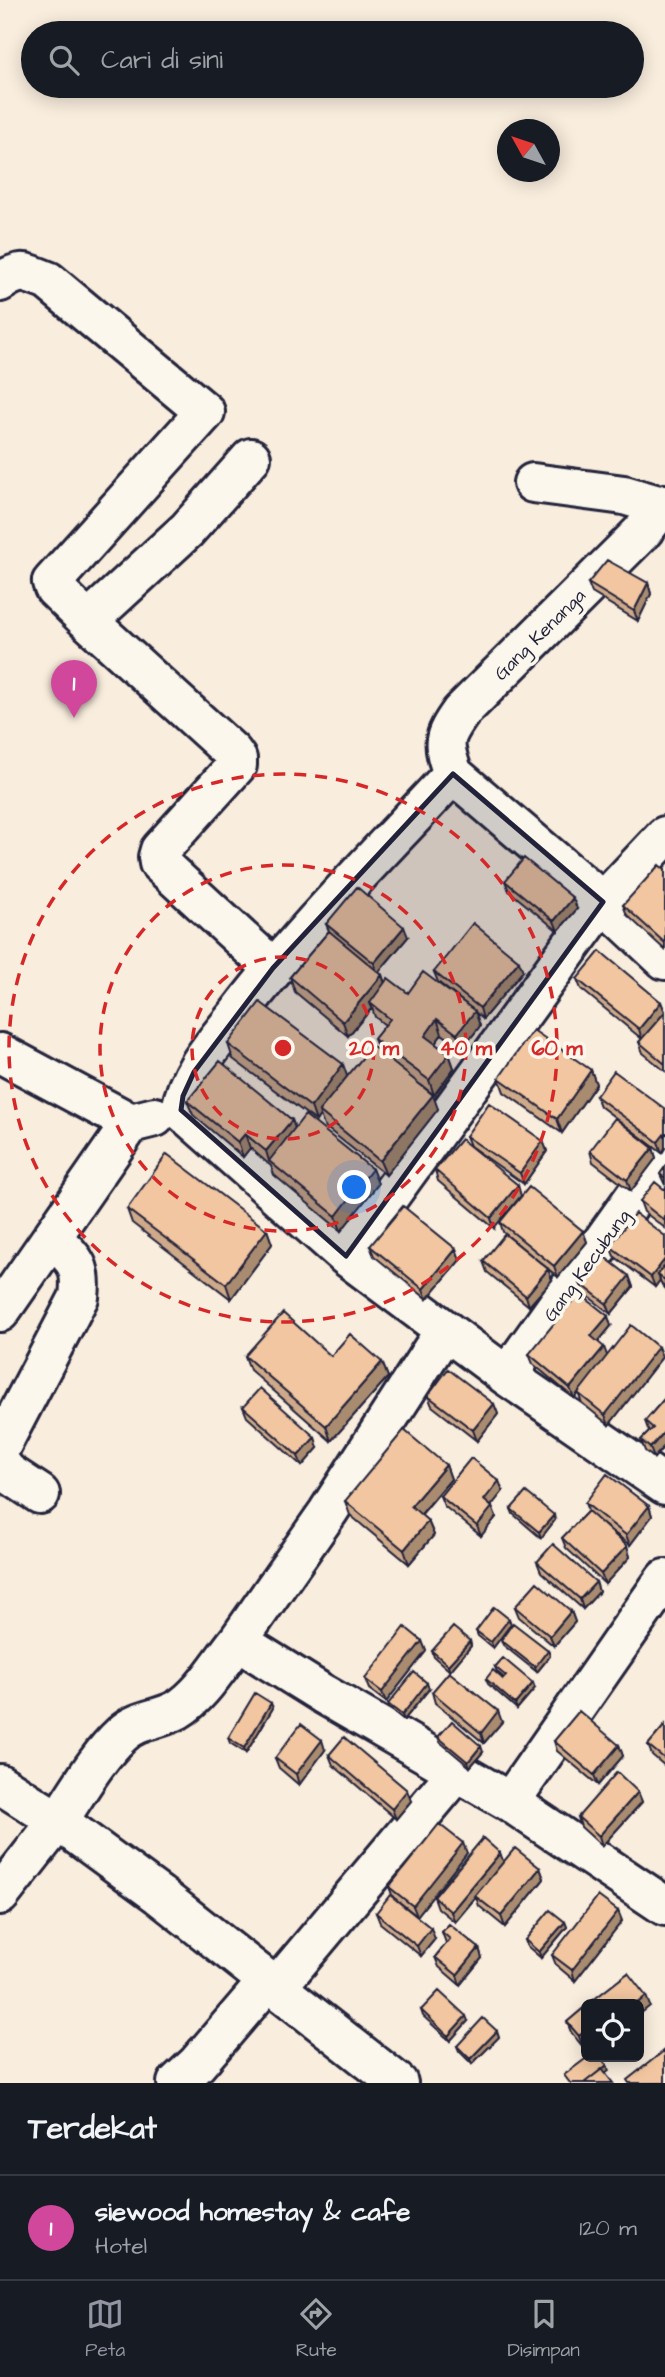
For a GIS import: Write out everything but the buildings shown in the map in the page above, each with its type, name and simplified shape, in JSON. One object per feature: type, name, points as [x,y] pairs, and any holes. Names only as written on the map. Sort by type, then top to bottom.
[{"type":"street","points":[[0,282],[16,272],[28,273],[48,281],[205,412],[52,582],[88,621],[232,752],[237,765],[160,850],[159,863],[273,968]]},
{"type":"street","points":[[88,621],[187,530],[251,458]]},
{"type":"street","points":[[533,483],[624,495],[665,506]]},
{"type":"street","name":"Gang Kenanga","points":[[453,774],[443,748],[446,733],[461,712],[665,506]]},
{"type":"street","points":[[181,1110],[183,1096],[194,1072],[273,968],[453,774],[603,902],[665,960]]},
{"type":"street","points":[[346,1256],[603,902],[665,836]]},
{"type":"street","points":[[0,1053],[131,1123]]},
{"type":"street","points":[[181,1110],[346,1256],[507,1376],[665,1485]]},
{"type":"street","points":[[0,1312],[131,1123],[181,1110]]},
{"type":"street","name":"Gang Kecubung","points":[[507,1376],[665,1154]]},
{"type":"street","points":[[0,1448],[79,1297],[81,1278],[75,1260],[52,1238]]},
{"type":"street","points":[[0,1895],[58,1821],[103,1755],[124,1732],[141,1722],[177,1709],[194,1696],[238,1641],[328,1512],[445,1330]]},
{"type":"street","points":[[0,1463],[8,1473],[40,1494]]},
{"type":"street","points":[[510,1801],[665,1579]]},
{"type":"street","points":[[238,1641],[323,1694],[510,1801],[665,1906]]},
{"type":"street","points":[[177,2083],[272,1985],[458,1771]]},
{"type":"street","points":[[0,1784],[58,1821],[159,1895],[398,2083]]},
{"type":"highlighted area","points":[[453,774],[603,902],[346,1256],[181,1110],[183,1096],[194,1072],[273,968]]},
{"type":"place","name":"siewood homestay & cafe","points":[[74,718]]}]
